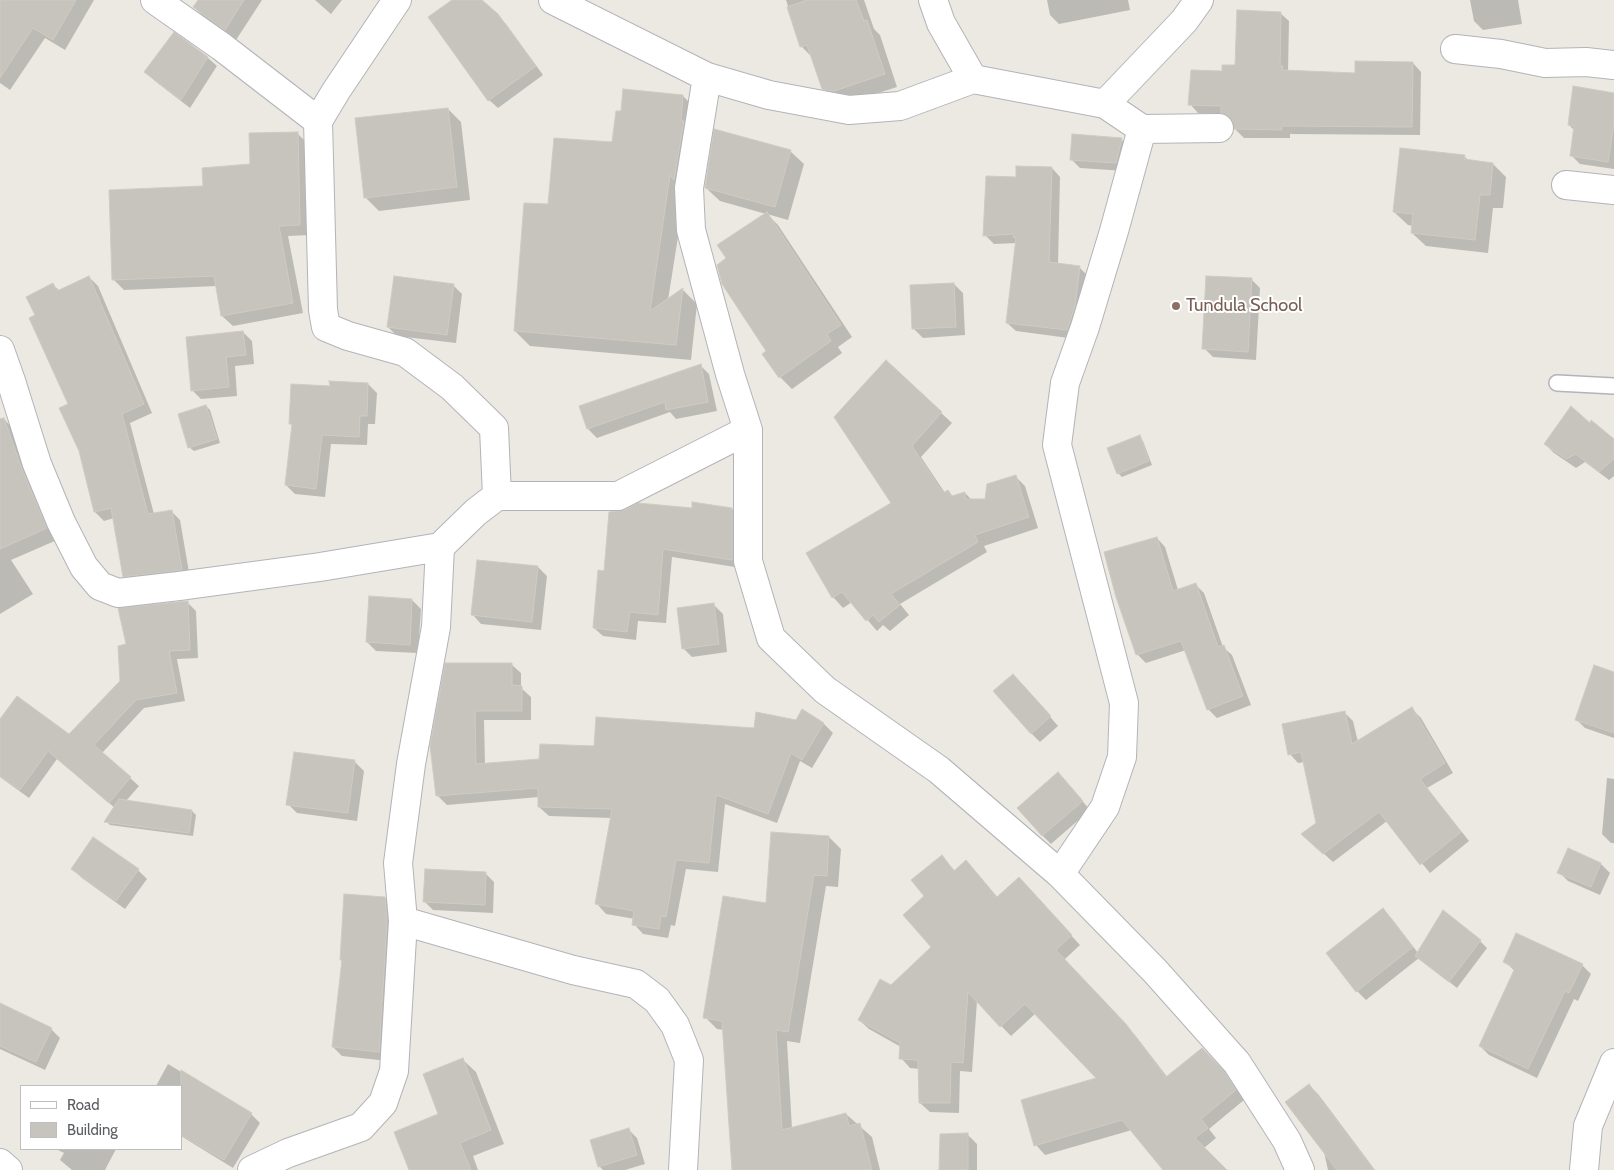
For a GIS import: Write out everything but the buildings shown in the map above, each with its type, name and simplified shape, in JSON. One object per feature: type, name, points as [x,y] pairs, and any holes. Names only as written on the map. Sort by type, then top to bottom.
[{"type":"street","points":[[155,0],[222,47],[318,121]]},
{"type":"street","points":[[397,0],[318,121],[323,310],[326,327],[348,336],[405,352],[452,387],[494,428],[497,496]]},
{"type":"street","points":[[553,0],[707,77],[769,95],[849,110],[900,106],[973,79],[1105,104],[1142,129],[1219,128]]},
{"type":"street","points":[[933,0],[941,23],[973,79]]},
{"type":"street","points":[[1105,104],[1184,21],[1199,0]]},
{"type":"street","points":[[1455,49],[1501,54],[1545,62],[1586,62],[1614,65]]},
{"type":"street","points":[[707,77],[689,188],[691,230],[730,374],[748,430],[748,561],[771,638],[825,690],[939,770],[1060,874],[1155,971],[1237,1063],[1287,1141],[1300,1170]]},
{"type":"street","points":[[1060,874],[1105,807],[1122,757],[1124,703],[1057,445],[1065,383],[1085,327],[1142,129]]},
{"type":"street","points":[[1566,185],[1614,190]]},
{"type":"street","points":[[0,350],[36,464],[61,522],[84,567],[100,586],[118,593],[320,567],[440,547],[476,512],[497,496],[618,496],[748,430]]},
{"type":"street","points":[[252,1170],[288,1153],[361,1127],[382,1103],[394,1071],[403,921],[398,863],[411,764],[436,627],[440,547]]},
{"type":"street","points":[[403,921],[573,970],[636,984],[657,1000],[674,1025],[689,1060],[683,1170]]},
{"type":"street","points":[[1584,1170],[1588,1126],[1614,1063]]},
{"type":"street","points":[[0,1163],[8,1170]]},
{"type":"lane","points":[[1557,383],[1614,386]]},
{"type":"place","name":"Tundula School","points":[[1176,306]]}]
